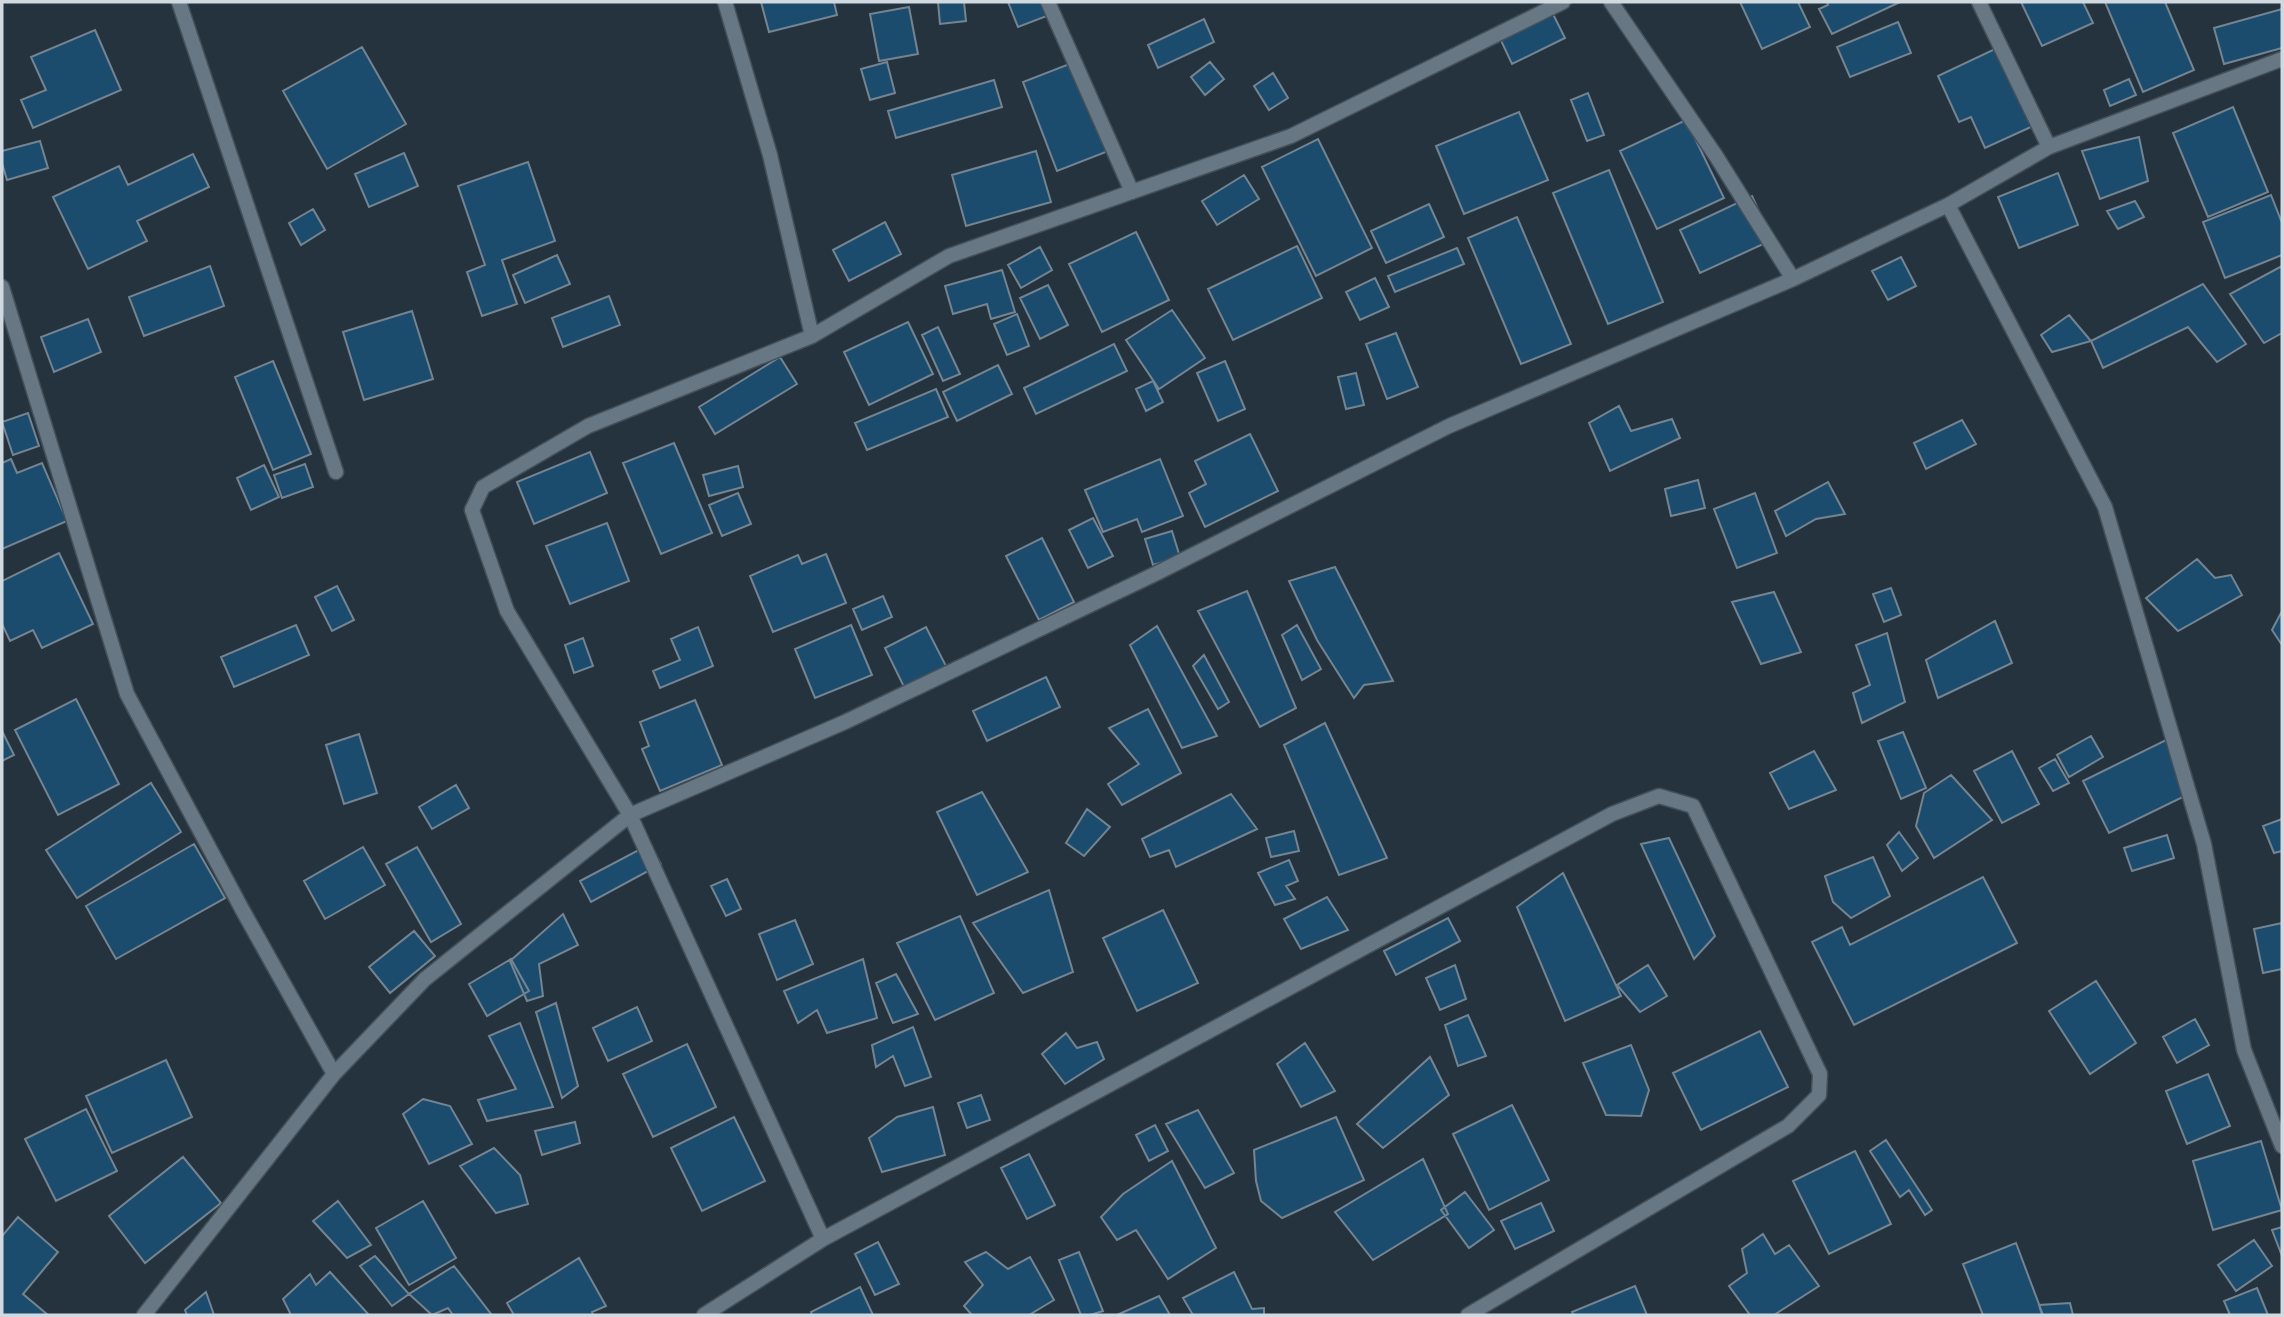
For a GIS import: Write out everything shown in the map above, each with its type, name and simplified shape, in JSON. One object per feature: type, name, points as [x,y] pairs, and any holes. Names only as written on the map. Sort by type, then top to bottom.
[{"type":"street","points":[[180,2],[336,472]]},
{"type":"street","points":[[725,2],[770,155],[811,335]]},
{"type":"street","points":[[1048,2],[1132,192]]},
{"type":"street","points":[[823,1239],[630,815],[507,611],[472,510],[482,487],[588,426],[811,335],[949,256],[1291,136],[1563,2]]},
{"type":"street","points":[[1611,2],[1716,156],[1793,279]]},
{"type":"street","points":[[1979,2],[2049,147]]},
{"type":"street","points":[[144,1315],[334,1074],[425,979],[630,815],[845,722],[1155,574],[1449,426],[1793,279],[1948,205],[2049,147],[2282,59]]},
{"type":"street","points":[[1948,205],[2105,507],[2204,844],[2244,1050],[2282,1146]]},
{"type":"street","points":[[2,288],[127,694],[334,1074]]},
{"type":"street","points":[[704,1315],[823,1239],[1612,814],[1659,796],[1693,806],[1820,1074],[1819,1095],[1788,1126],[1468,1315]]},
{"type":"building","points":[[761,2],[834,2],[837,15],[769,32]]},
{"type":"building","points":[[938,2],[964,2],[966,21],[940,24]]},
{"type":"building","points":[[1008,2],[1047,2],[1052,14],[1018,27]]},
{"type":"building","points":[[1740,2],[1798,2],[1810,27],[1762,49]]},
{"type":"building","points":[[1827,2],[1900,2],[1832,34],[1819,9],[1828,5]]},
{"type":"building","points":[[2021,2],[2083,2],[2093,23],[2042,46]]},
{"type":"building","points":[[2105,2],[2165,2],[2194,70],[2143,92]]},
{"type":"building","points":[[1549,6],[1565,38],[1512,64],[1497,32]]},
{"type":"building","points":[[909,7],[918,54],[879,61],[870,14]]},
{"type":"building","points":[[2282,9],[2282,48],[2224,64],[2214,28]]},
{"type":"building","points":[[1204,19],[1214,42],[1158,68],[1148,45]]},
{"type":"building","points":[[1898,22],[1911,53],[1850,77],[1837,47]]},
{"type":"building","points":[[95,30],[121,90],[33,128],[21,100],[46,90],[31,57]]},
{"type":"building","points":[[362,47],[406,124],[327,169],[283,91]]},
{"type":"building","points":[[1997,48],[2033,126],[1985,148],[1971,117],[1959,122],[1938,76]]},
{"type":"building","points":[[1077,61],[1111,150],[1057,171],[1023,82]]},
{"type":"building","points":[[887,62],[895,93],[870,100],[861,69]]},
{"type":"building","points":[[1210,62],[1224,79],[1205,95],[1191,77]]},
{"type":"building","points":[[1273,73],[1288,98],[1269,110],[1254,86]]},
{"type":"building","points":[[2129,79],[2136,95],[2110,106],[2104,90]]},
{"type":"building","points":[[994,80],[1002,107],[896,138],[888,111]]},
{"type":"building","points":[[1588,93],[1604,135],[1587,141],[1571,100]]},
{"type":"building","points":[[2233,107],[2268,192],[2208,217],[2173,133]]},
{"type":"building","points":[[1519,112],[1548,180],[1464,214],[1436,146]]},
{"type":"building","points":[[1686,120],[1724,198],[1657,229],[1620,151]]},
{"type":"building","points":[[2139,137],[2148,181],[2100,199],[2082,151]]},
{"type":"building","points":[[1318,139],[1372,248],[1316,276],[1262,167]]},
{"type":"building","points":[[40,141],[48,168],[7,180],[2,151]]},
{"type":"building","points":[[1036,151],[1051,202],[966,226],[952,175]]},
{"type":"building","points":[[404,153],[418,186],[369,207],[355,174]]},
{"type":"building","points":[[193,154],[209,187],[137,221],[147,241],[88,269],[53,197],[119,166],[128,185]]},
{"type":"building","points":[[528,162],[555,241],[502,260],[517,304],[482,316],[467,272],[485,265],[458,186]]},
{"type":"building","points":[[1609,170],[1663,302],[1608,324],[1553,193]]},
{"type":"building","points":[[2058,173],[2078,225],[2019,248],[1998,197]]},
{"type":"building","points":[[1244,175],[1259,199],[1217,225],[1202,201]]},
{"type":"building","points":[[2271,195],[2282,223],[2282,255],[2225,278],[2203,222]]},
{"type":"building","points":[[1752,196],[1772,240],[1700,273],[1680,230]]},
{"type":"building","points":[[2135,201],[2144,217],[2118,229],[2107,211]]},
{"type":"building","points":[[1429,204],[1444,237],[1386,263],[1371,231]]},
{"type":"building","points":[[313,209],[325,230],[301,245],[289,223]]},
{"type":"building","points":[[1517,217],[1571,344],[1521,364],[1468,238]]},
{"type":"building","points":[[885,222],[901,254],[849,281],[833,250]]},
{"type":"building","points":[[1136,232],[1169,300],[1102,332],[1069,264]]},
{"type":"building","points":[[1297,246],[1322,298],[1233,340],[1208,289]]},
{"type":"building","points":[[1040,247],[1052,270],[1021,288],[1008,265]]},
{"type":"building","points":[[1457,248],[1464,264],[1395,292],[1388,276]]},
{"type":"building","points":[[557,255],[570,284],[525,303],[513,275]]},
{"type":"building","points":[[1901,257],[1916,286],[1888,300],[1872,271]]},
{"type":"building","points":[[210,266],[224,306],[144,336],[129,297]]},
{"type":"building","points":[[2282,266],[2282,333],[2264,343],[2230,294]]},
{"type":"building","points":[[1002,270],[1015,312],[991,319],[987,304],[953,314],[945,286]]},
{"type":"building","points":[[1375,278],[1389,307],[1360,320],[1346,292]]},
{"type":"building","points":[[2203,284],[2246,344],[2217,362],[2188,327],[2103,368],[2091,341]]},
{"type":"building","points":[[1048,285],[1068,325],[1040,339],[1020,298]]},
{"type":"building","points":[[609,296],[620,325],[563,347],[552,318]]},
{"type":"building","points":[[1172,310],[1205,358],[1159,389],[1126,340]]},
{"type":"building","points":[[412,311],[433,379],[364,400],[343,332]]},
{"type":"building","points":[[1017,314],[1029,346],[1007,355],[994,324]]},
{"type":"building","points":[[2069,315],[2091,341],[2052,352],[2041,335]]},
{"type":"building","points":[[88,319],[101,352],[54,372],[41,337]]},
{"type":"building","points":[[908,322],[933,374],[869,405],[844,352]]},
{"type":"building","points":[[938,327],[960,374],[943,381],[922,335]]},
{"type":"building","points":[[1396,333],[1418,387],[1387,399],[1366,344]]},
{"type":"building","points":[[1114,344],[1127,371],[1036,414],[1024,388]]},
{"type":"building","points":[[780,357],[797,384],[715,434],[699,407]]},
{"type":"building","points":[[273,361],[311,454],[273,470],[235,377]]},
{"type":"building","points":[[1225,361],[1245,409],[1218,421],[1197,373]]},
{"type":"building","points":[[998,365],[1012,394],[957,421],[943,392]]},
{"type":"building","points":[[1356,373],[1364,405],[1346,409],[1338,377]]},
{"type":"building","points":[[1153,381],[1163,402],[1146,411],[1136,389]]},
{"type":"building","points":[[936,389],[948,417],[867,450],[855,423]]},
{"type":"building","points":[[1619,406],[1631,431],[1672,419],[1680,438],[1610,471],[1589,423]]},
{"type":"building","points":[[28,413],[39,446],[13,455],[2,422]]},
{"type":"building","points":[[1962,420],[1976,444],[1926,469],[1914,443]]},
{"type":"building","points":[[1250,434],[1278,491],[1205,527],[1189,493],[1206,484],[1195,461]]},
{"type":"building","points":[[674,443],[712,533],[661,554],[623,463]]},
{"type":"building","points":[[590,452],[607,493],[534,524],[517,482]]},
{"type":"building","points":[[11,459],[17,473],[42,463],[67,521],[2,549],[2,463]]},
{"type":"building","points":[[1160,459],[1183,516],[1142,532],[1137,519],[1103,532],[1085,490]]},
{"type":"building","points":[[305,464],[313,487],[282,498],[274,475]]},
{"type":"building","points":[[264,465],[279,497],[251,510],[237,478]]},
{"type":"building","points":[[738,466],[743,487],[709,496],[703,475]]},
{"type":"building","points":[[1698,480],[1705,508],[1671,516],[1665,489]]},
{"type":"building","points":[[1828,482],[1845,514],[1816,519],[1786,536],[1775,511]]},
{"type":"building","points":[[738,493],[751,524],[722,536],[709,505]]},
{"type":"building","points":[[1755,493],[1777,553],[1737,568],[1714,509]]},
{"type":"building","points":[[1093,518],[1113,556],[1088,568],[1069,530]]},
{"type":"building","points":[[607,523],[629,581],[570,604],[546,546]]},
{"type":"building","points":[[1172,531],[1180,557],[1153,565],[1145,539]]},
{"type":"building","points":[[1042,538],[1074,602],[1039,620],[1006,556]]},
{"type":"building","points":[[59,553],[93,624],[42,648],[33,630],[10,641],[2,624],[2,581]]},
{"type":"building","points":[[826,554],[846,603],[773,632],[750,576],[798,555],[802,564]]},
{"type":"building","points":[[2197,559],[2215,578],[2231,575],[2242,595],[2178,631],[2146,598]]},
{"type":"building","points":[[1335,567],[1393,681],[1364,685],[1354,698],[1317,640],[1289,581]]},
{"type":"building","points":[[337,586],[354,620],[332,631],[315,597]]},
{"type":"building","points":[[1891,588],[1901,615],[1884,622],[1873,594]]},
{"type":"building","points":[[1247,591],[1296,708],[1260,727],[1198,611]]},
{"type":"building","points":[[1774,592],[1801,652],[1761,664],[1732,602]]},
{"type":"building","points":[[883,596],[892,617],[862,630],[853,609]]},
{"type":"building","points":[[2282,611],[2282,645],[2272,630]]},
{"type":"building","points":[[1995,621],[2012,663],[1938,698],[1926,660]]},
{"type":"building","points":[[296,625],[309,655],[234,687],[221,657]]},
{"type":"building","points":[[851,625],[872,675],[815,698],[795,649]]},
{"type":"building","points":[[1297,625],[1321,669],[1302,680],[1282,635]]},
{"type":"building","points":[[1157,626],[1217,736],[1182,748],[1130,645]]},
{"type":"building","points":[[698,627],[713,666],[660,688],[653,671],[680,660],[671,639]]},
{"type":"building","points":[[926,627],[947,668],[905,689],[885,648]]},
{"type":"building","points":[[1887,633],[1905,702],[1862,723],[1853,693],[1870,685],[1856,645]]},
{"type":"building","points":[[583,638],[593,666],[574,673],[565,645]]},
{"type":"building","points":[[1204,655],[1229,702],[1218,709],[1193,666]]},
{"type":"building","points":[[1046,677],[1060,707],[987,741],[973,711]]},
{"type":"building","points":[[76,699],[119,784],[58,815],[15,730]]},
{"type":"building","points":[[695,700],[722,765],[660,791],[642,749],[649,746],[640,722]]},
{"type":"building","points":[[1148,709],[1181,773],[1122,805],[1108,784],[1139,764],[1109,728]]},
{"type":"building","points":[[1325,723],[1387,858],[1339,875],[1284,745]]},
{"type":"building","points":[[2,731],[14,755],[2,761]]},
{"type":"building","points":[[1903,732],[1926,788],[1901,799],[1878,741]]},
{"type":"building","points":[[359,734],[377,793],[344,804],[326,745]]},
{"type":"building","points":[[2091,736],[2103,757],[2069,777],[2057,755]]},
{"type":"building","points":[[2166,740],[2191,793],[2109,833],[2083,781]]},
{"type":"building","points":[[1814,751],[1836,790],[1789,809],[1770,773]]},
{"type":"building","points":[[2012,751],[2039,804],[2002,823],[1974,771]]},
{"type":"building","points":[[2055,759],[2069,783],[2053,791],[2039,768]]},
{"type":"building","points":[[1951,775],[1992,820],[1934,858],[1916,826],[1924,793]]},
{"type":"building","points":[[151,783],[181,832],[77,898],[46,850]]},
{"type":"building","points":[[456,785],[469,808],[432,829],[419,807]]},
{"type":"building","points":[[982,792],[1028,872],[977,895],[937,812]]},
{"type":"building","points":[[1231,794],[1257,829],[1176,867],[1169,850],[1150,857],[1142,839]]},
{"type":"building","points":[[1087,809],[1110,827],[1084,856],[1066,843]]},
{"type":"building","points":[[2282,819],[2282,851],[2274,853],[2263,826]]},
{"type":"building","points":[[1294,831],[1299,851],[1271,857],[1266,838]]},
{"type":"building","points":[[1899,832],[1918,858],[1902,871],[1887,845]]},
{"type":"building","points":[[2167,835],[2174,858],[2132,871],[2124,848]]},
{"type":"building","points":[[1669,838],[1715,936],[1694,959],[1641,844]]},
{"type":"building","points":[[194,844],[225,898],[116,959],[86,906]]},
{"type":"building","points":[[650,844],[661,864],[591,902],[580,881]]},
{"type":"building","points":[[363,847],[385,885],[325,919],[304,881]]},
{"type":"building","points":[[417,847],[461,924],[431,942],[386,864]]},
{"type":"building","points":[[1873,857],[1890,896],[1851,918],[1833,902],[1825,876]]},
{"type":"building","points":[[1289,860],[1298,881],[1286,886],[1295,899],[1275,905],[1258,873]]},
{"type":"building","points":[[1563,873],[1621,996],[1565,1021],[1517,907]]},
{"type":"building","points":[[1983,877],[2017,943],[1854,1025],[1812,942],[1842,927],[1850,945]]},
{"type":"building","points":[[727,879],[741,909],[726,916],[711,886]]},
{"type":"building","points":[[1049,890],[1073,972],[1023,993],[973,923]]},
{"type":"building","points":[[1327,897],[1348,930],[1301,949],[1284,919]]},
{"type":"building","points":[[1163,910],[1198,983],[1137,1011],[1103,938]]},
{"type":"building","points":[[563,914],[578,945],[539,964],[543,996],[527,1001],[510,961]]},
{"type":"building","points":[[960,916],[994,993],[935,1020],[897,943]]},
{"type":"building","points":[[1448,918],[1460,941],[1396,975],[1384,951]]},
{"type":"building","points":[[795,920],[813,964],[777,980],[759,934]]},
{"type":"building","points":[[2282,923],[2282,969],[2263,973],[2254,929]]},
{"type":"building","points":[[414,931],[435,956],[390,993],[369,967]]},
{"type":"building","points":[[511,959],[529,991],[487,1016],[469,984]]},
{"type":"building","points":[[863,959],[877,1018],[827,1033],[817,1010],[798,1023],[784,991]]},
{"type":"building","points":[[1455,965],[1466,999],[1440,1010],[1426,978]]},
{"type":"building","points":[[1648,965],[1667,996],[1640,1012],[1617,985]]},
{"type":"building","points":[[896,974],[918,1014],[893,1023],[876,983]]},
{"type":"building","points":[[2096,981],[2136,1043],[2090,1074],[2049,1011]]},
{"type":"building","points":[[556,1003],[578,1086],[562,1098],[536,1012]]},
{"type":"building","points":[[637,1007],[652,1041],[608,1061],[593,1028]]},
{"type":"building","points":[[1468,1015],[1486,1056],[1458,1066],[1445,1025]]},
{"type":"building","points":[[2195,1019],[2209,1045],[2177,1063],[2163,1037]]},
{"type":"building","points":[[520,1023],[553,1107],[487,1121],[478,1100],[516,1089],[489,1036]]},
{"type":"building","points":[[913,1027],[931,1077],[905,1086],[893,1056],[876,1067],[872,1045]]},
{"type":"building","points":[[1760,1031],[1788,1087],[1701,1130],[1673,1073]]},
{"type":"building","points":[[1066,1033],[1077,1048],[1097,1042],[1104,1059],[1065,1084],[1042,1054]]},
{"type":"building","points":[[1305,1043],[1335,1091],[1301,1107],[1277,1064]]},
{"type":"building","points":[[687,1044],[716,1107],[653,1137],[623,1074]]},
{"type":"building","points":[[1631,1045],[1649,1090],[1641,1116],[1606,1115],[1583,1063]]},
{"type":"building","points":[[1430,1057],[1449,1095],[1383,1148],[1357,1124]]},
{"type":"building","points":[[166,1060],[192,1117],[112,1153],[86,1096]]},
{"type":"building","points":[[2208,1074],[2230,1126],[2187,1144],[2166,1091]]},
{"type":"building","points":[[981,1095],[990,1120],[967,1128],[958,1103]]},
{"type":"building","points":[[423,1099],[450,1106],[472,1144],[429,1164],[403,1114]]},
{"type":"building","points":[[1512,1105],[1549,1180],[1489,1210],[1453,1134]]},
{"type":"building","points":[[933,1107],[945,1155],[882,1172],[869,1138],[897,1117]]},
{"type":"building","points":[[86,1109],[117,1171],[56,1201],[25,1139]]},
{"type":"building","points":[[1198,1110],[1234,1173],[1205,1188],[1166,1124]]},
{"type":"building","points":[[734,1117],[765,1181],[702,1211],[671,1148]]},
{"type":"building","points":[[1336,1117],[1364,1180],[1282,1218],[1261,1201],[1256,1181],[1254,1150]]},
{"type":"building","points":[[575,1122],[580,1143],[542,1155],[535,1131]]},
{"type":"building","points":[[1155,1125],[1168,1151],[1149,1161],[1136,1135]]},
{"type":"building","points":[[1886,1140],[1932,1210],[1925,1215],[1909,1190],[1900,1197],[1870,1151]]},
{"type":"building","points":[[2261,1141],[2282,1210],[2213,1230],[2193,1161]]},
{"type":"building","points":[[494,1148],[520,1175],[528,1204],[496,1213],[460,1166]]},
{"type":"building","points":[[1855,1151],[1891,1224],[1829,1254],[1793,1181]]},
{"type":"building","points":[[1029,1154],[1055,1205],[1027,1219],[1001,1168]]},
{"type":"building","points":[[183,1157],[221,1203],[145,1263],[109,1216]]},
{"type":"building","points":[[1423,1159],[1448,1214],[1373,1260],[1335,1212]]},
{"type":"building","points":[[1172,1161],[1216,1248],[1168,1279],[1136,1230],[1117,1240],[1101,1217],[1123,1194]]},
{"type":"building","points":[[1465,1192],[1494,1230],[1469,1248],[1441,1210]]},
{"type":"building","points":[[338,1201],[371,1245],[347,1258],[313,1221]]},
{"type":"building","points":[[423,1201],[456,1258],[409,1285],[376,1228]]},
{"type":"building","points":[[1541,1203],[1554,1231],[1515,1249],[1501,1221]]},
{"type":"building","points":[[18,1217],[58,1252],[23,1294],[48,1315],[2,1315],[2,1236]]},
{"type":"building","points":[[2282,1227],[2282,1256],[2272,1230]]},
{"type":"building","points":[[1763,1234],[1775,1254],[1789,1245],[1819,1286],[1774,1315],[1750,1315],[1729,1286],[1747,1273],[1742,1249]]},
{"type":"building","points":[[2254,1240],[2272,1266],[2236,1291],[2218,1265]]},
{"type":"building","points":[[878,1242],[899,1284],[875,1295],[855,1254]]},
{"type":"building","points":[[2016,1243],[2043,1315],[1983,1315],[1963,1264]]},
{"type":"building","points":[[986,1252],[1008,1269],[1030,1257],[1054,1300],[1029,1315],[972,1315],[964,1306],[983,1285],[965,1262]]},
{"type":"building","points":[[1079,1252],[1103,1311],[1090,1315],[1081,1315],[1059,1260]]},
{"type":"building","points":[[375,1256],[409,1294],[392,1306],[360,1266]]},
{"type":"building","points":[[579,1258],[606,1306],[592,1312],[593,1315],[514,1315],[507,1303]]},
{"type":"building","points":[[454,1266],[490,1315],[453,1315],[448,1308],[432,1315],[409,1294]]},
{"type":"building","points":[[330,1272],[369,1315],[291,1315],[283,1299],[310,1274],[316,1285]]},
{"type":"building","points":[[1234,1272],[1252,1309],[1264,1308],[1264,1315],[1193,1315],[1183,1298]]},
{"type":"building","points":[[1635,1286],[1647,1315],[1574,1315],[1572,1312]]},
{"type":"building","points":[[860,1287],[873,1315],[812,1315],[811,1312]]},
{"type":"building","points":[[2257,1288],[2268,1315],[2230,1315],[2224,1301]]},
{"type":"building","points":[[206,1292],[214,1315],[187,1315],[185,1310]]},
{"type":"building","points":[[1159,1296],[1170,1315],[1117,1315]]},
{"type":"building","points":[[2070,1303],[2073,1315],[2042,1315],[2039,1305]]}]
